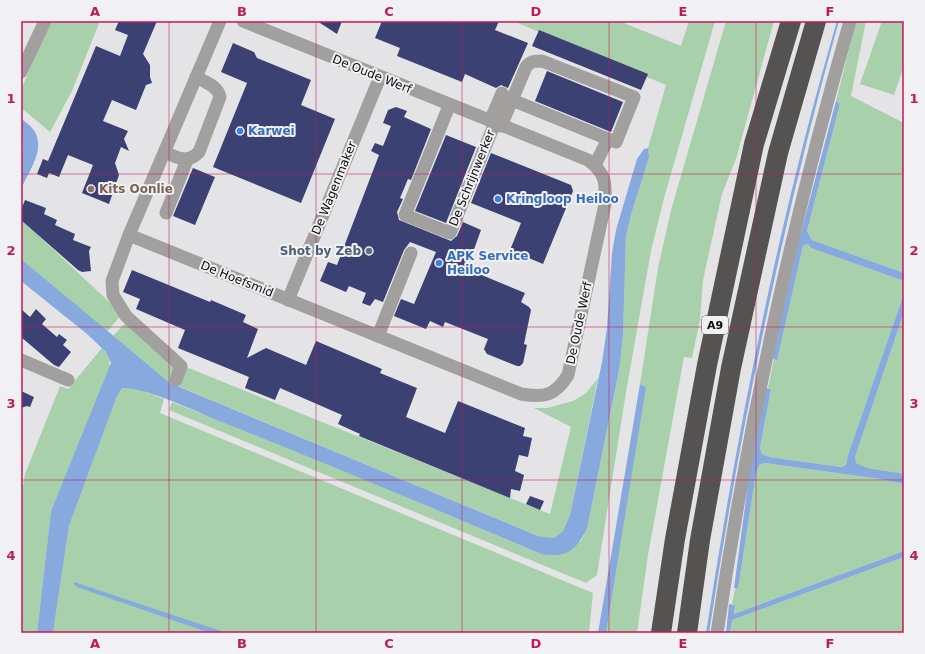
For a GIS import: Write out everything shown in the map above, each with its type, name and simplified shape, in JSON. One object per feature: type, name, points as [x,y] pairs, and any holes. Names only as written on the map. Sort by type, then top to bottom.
[{"type":"highway","name":"A9","points":[[661,633],[675,539],[707,365],[754,144],[791,21]]},
{"type":"highway","name":"A9","points":[[687,633],[700,540],[731,368],[778,153],[816,21]]},
{"type":"street","points":[[21,72],[45,21]]},
{"type":"street","points":[[176,380],[180,366],[126,316],[113,295],[112,281],[129,234],[220,21]]},
{"type":"street","name":"De Oude Werf","points":[[243,21],[449,106],[588,160],[604,175],[605,204],[568,375],[561,387]]},
{"type":"street","points":[[717,633],[734,522],[761,377],[823,113],[850,21]]},
{"type":"street","points":[[495,124],[507,96],[529,63],[535,61],[542,61],[634,97],[616,142],[507,96]]},
{"type":"street","points":[[165,152],[187,160],[194,157],[199,152],[220,98],[219,92],[214,87],[196,77]]},
{"type":"street","name":"De Wagenmaker","points":[[288,300],[380,77]]},
{"type":"street","name":"De Schrijnwerker","points":[[449,106],[404,215],[450,233],[495,124]]},
{"type":"street","points":[[595,165],[608,139]]},
{"type":"street","points":[[166,213],[187,160]]},
{"type":"street","name":"De Hoefsmid","points":[[129,234],[521,394],[536,396],[550,394],[561,387]]},
{"type":"street","points":[[378,336],[411,253]]},
{"type":"street","points":[[21,360],[68,380]]},
{"type":"green space","points":[[50,21],[100,21],[72,91],[50,132],[24,110],[21,114],[21,90]]},
{"type":"green space","points":[[513,21],[619,21],[681,46],[689,21],[715,21],[664,198],[651,251],[626,392],[597,575],[586,583],[169,410],[172,402],[322,461],[541,554],[581,541],[587,529],[620,365],[623,335],[626,236],[649,157],[648,148],[666,85]]},
{"type":"green space","points":[[726,21],[774,21],[736,159],[722,194],[703,280],[700,320],[692,358],[684,357],[648,555],[637,633],[606,633],[645,387],[640,384],[658,268],[671,210]]},
{"type":"green space","points":[[856,21],[866,21],[851,96],[904,123],[904,273],[812,240],[807,231],[840,104],[836,101]]},
{"type":"green space","points":[[882,21],[904,21],[904,66],[894,95],[860,84]]},
{"type":"green space","points":[[21,219],[121,315],[107,332],[21,259]]},
{"type":"green space","points":[[808,244],[811,248],[904,281],[904,299],[902,299],[848,455],[846,465],[841,467],[769,457],[762,454],[760,448],[771,389],[768,388],[774,358],[777,359],[803,246]]},
{"type":"green space","points":[[904,312],[904,474],[860,466],[855,463],[855,457]]},
{"type":"green space","points":[[127,321],[175,366],[170,383],[113,336]]},
{"type":"green space","points":[[102,348],[107,354],[109,360],[108,373],[51,511],[37,633],[21,633],[21,498],[25,474],[60,386],[68,389]]},
{"type":"green space","points":[[186,367],[550,514],[571,427],[534,408],[547,408],[573,401],[586,393],[598,378],[570,515],[563,531],[554,538],[538,536],[178,386]]},
{"type":"green space","points":[[128,387],[141,390],[164,399],[160,413],[593,593],[589,633],[53,633],[69,526],[117,396],[122,388]]},
{"type":"green space","points":[[765,463],[880,479],[904,484],[904,551],[734,614],[735,605],[732,604],[735,589],[738,589],[756,473],[759,465]]},
{"type":"green space","points":[[904,557],[904,633],[730,633],[732,620]]},
{"type":"water","points":[[837,21],[839,21],[818,97],[781,248],[749,401],[721,556],[709,633],[706,633],[718,556],[761,325],[796,172]]},
{"type":"water","points":[[836,101],[840,104],[807,231],[812,240],[904,273],[904,281],[811,248],[808,244],[803,246],[777,360],[772,358],[799,240]]},
{"type":"water","points":[[21,119],[31,126],[36,134],[38,152],[21,189],[21,155],[23,149]]},
{"type":"water","points":[[648,148],[649,157],[626,236],[623,335],[620,365],[587,529],[583,537],[574,548],[564,554],[541,554],[172,401],[144,391],[122,388],[117,396],[69,526],[53,633],[37,633],[51,511],[111,363],[106,352],[87,334],[21,281],[21,259],[170,383],[538,536],[554,538],[563,531],[570,515],[602,362],[607,328],[612,253],[616,230],[637,159],[644,149]]},
{"type":"water","points":[[902,299],[904,299],[904,312],[855,457],[856,463],[861,466],[904,474],[904,484],[880,479],[765,463],[759,465],[756,473],[738,589],[734,588],[751,462],[766,388],[771,389],[760,448],[762,454],[769,457],[841,467],[846,465],[848,455]]},
{"type":"water","points":[[640,384],[646,387],[606,633],[598,633]]},
{"type":"water","points":[[904,551],[904,557],[732,620],[730,633],[726,633],[729,604],[735,605],[734,614]]},
{"type":"water","points":[[74,582],[227,633],[210,633],[77,587]]},
{"type":"building","points":[[119,21],[157,21],[143,54],[150,65],[150,77],[152,83],[146,85],[136,110],[112,100],[103,121],[128,131],[124,139],[129,151],[121,147],[115,163],[119,175],[109,204],[82,193],[93,165],[68,155],[59,177],[49,173],[47,178],[37,174],[43,159],[48,161],[96,46],[120,56],[128,35],[115,30]]},
{"type":"building","points":[[317,21],[342,21],[337,34]]},
{"type":"building","points":[[382,21],[499,21],[495,30],[528,43],[508,88],[501,85],[496,88],[465,74],[462,82],[397,56],[400,48],[375,38]]},
{"type":"building","points":[[539,30],[648,74],[641,90],[532,46]]},
{"type":"building","points":[[233,43],[254,52],[257,58],[311,80],[301,105],[335,119],[301,203],[213,167],[247,83],[221,72]]},
{"type":"building","points":[[547,71],[623,102],[611,132],[535,101]]},
{"type":"building","points":[[396,107],[407,111],[404,117],[431,129],[411,180],[408,179],[400,198],[403,199],[397,212],[399,220],[451,241],[457,236],[463,222],[481,230],[467,269],[525,293],[521,302],[531,310],[524,344],[527,345],[523,363],[520,366],[487,354],[484,349],[488,339],[445,322],[443,327],[430,321],[426,329],[394,316],[401,299],[414,304],[436,252],[410,242],[404,250],[383,302],[375,299],[370,306],[362,303],[366,293],[349,286],[346,292],[320,281],[328,262],[337,265],[379,155],[371,151],[375,143],[383,146],[391,126],[383,123],[388,110]]},
{"type":"building","points":[[446,135],[476,147],[446,223],[415,211]]},
{"type":"building","points":[[491,153],[571,185],[573,191],[543,264],[510,250],[521,223],[471,203]]},
{"type":"building","points":[[193,168],[215,177],[195,225],[173,216]]},
{"type":"building","points":[[25,200],[46,208],[44,214],[57,220],[55,225],[75,234],[73,240],[91,247],[89,251],[91,271],[82,272],[78,270],[21,220],[21,210]]},
{"type":"building","points":[[132,270],[246,315],[243,322],[258,329],[247,358],[266,348],[306,365],[316,341],[382,369],[380,373],[417,388],[406,417],[445,433],[458,401],[525,428],[523,436],[532,438],[528,457],[519,455],[515,471],[524,475],[520,491],[511,489],[510,498],[359,436],[360,434],[338,424],[342,415],[280,388],[275,400],[245,388],[249,377],[178,348],[185,330],[136,309],[140,299],[123,292]]},
{"type":"building","points":[[21,309],[30,317],[36,309],[46,319],[42,324],[57,337],[59,334],[67,340],[63,345],[71,352],[59,367],[54,365],[21,337]]},
{"type":"building","points":[[21,391],[34,397],[30,407],[27,406],[21,408]]},
{"type":"building","points":[[530,496],[544,501],[540,510],[526,504]]},
{"type":"place","name":"Karwei","points":[[240,131]]},
{"type":"place","name":"Kits Oonlie","points":[[91,189]]},
{"type":"place","name":"Kringloop Heiloo","points":[[498,199]]},
{"type":"place","name":"Shot by Zeb","points":[[369,251]]},
{"type":"place","name":"APK Service Heiloo","points":[[439,263]]}]
